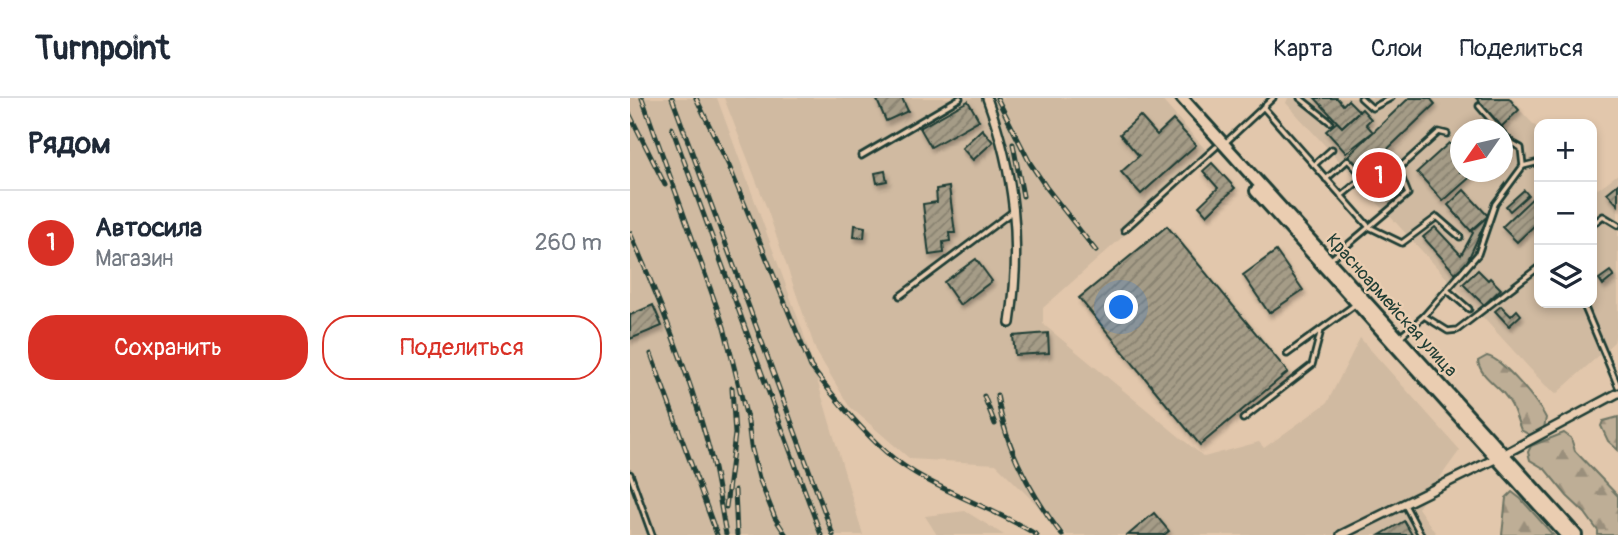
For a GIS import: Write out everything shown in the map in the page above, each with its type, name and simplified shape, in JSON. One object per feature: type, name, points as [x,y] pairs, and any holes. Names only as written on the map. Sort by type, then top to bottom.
[{"type":"main road","name":"Красноармейская улица","points":[[1173,98],[1329,260],[1399,338],[1566,535]]},
{"type":"main road","name":"Красноармейская улица","points":[[1182,98],[1357,303],[1576,535]]},
{"type":"street","points":[[987,98],[1007,163],[1017,237],[1017,278],[1010,323]]},
{"type":"street","points":[[1341,535],[1500,456],[1618,393]]},
{"type":"lane","points":[[861,156],[960,98]]},
{"type":"lane","points":[[1124,230],[1273,98]]},
{"type":"lane","points":[[1300,98],[1330,121]]},
{"type":"lane","points":[[1362,98],[1372,108],[1391,98]]},
{"type":"lane","points":[[1479,106],[1490,119]]},
{"type":"lane","points":[[1263,107],[1369,228],[1402,243],[1437,217],[1460,237]]},
{"type":"lane","points":[[1329,260],[1408,194],[1398,169],[1439,132],[1447,134]]},
{"type":"lane","points":[[1513,144],[1521,148],[1523,166]]},
{"type":"lane","points":[[1314,165],[1332,149]]},
{"type":"lane","points":[[1326,179],[1348,160],[1364,177],[1341,196]]},
{"type":"lane","points":[[1399,338],[1424,316],[1478,254],[1495,204],[1523,166],[1534,163]]},
{"type":"lane","points":[[900,296],[1013,211]]},
{"type":"lane","points":[[1597,221],[1603,216],[1618,225]]},
{"type":"lane","points":[[1424,316],[1448,331],[1457,330],[1534,271]]},
{"type":"lane","points":[[1447,290],[1468,309]]},
{"type":"lane","points":[[1287,354],[1357,303]]},
{"type":"lane","points":[[1585,308],[1618,386]]},
{"type":"lane","points":[[1242,419],[1312,365],[1321,330]]},
{"type":"lane","points":[[630,474],[652,535]]},
{"type":"lane","points":[[1404,503],[1421,535]]},
{"type":"shaded area","points":[[630,98],[717,98],[803,332],[863,535],[630,535]]},
{"type":"shaded area","points":[[724,98],[1160,98],[1212,157],[1043,308],[1043,324],[1204,457],[1259,442],[1264,448],[1327,403],[1360,338],[1460,450],[1418,508],[1437,535],[1067,535],[996,464],[910,459],[849,406],[816,351],[766,206]]},
{"type":"shaded area","points":[[1288,98],[1508,98],[1534,125],[1534,308],[1597,308],[1597,188],[1618,174],[1618,324],[1614,342],[1556,394],[1286,103]]},
{"type":"shaded area","points":[[965,511],[1004,535],[937,535],[925,516]]},
{"type":"green space","points":[[1487,356],[1511,373],[1536,402],[1546,418],[1544,428],[1530,435],[1521,430],[1510,402],[1479,366],[1478,361]]},
{"type":"green space","points":[[1618,417],[1618,450],[1608,441],[1601,426],[1603,421]]},
{"type":"green space","points":[[1564,433],[1571,438],[1575,451],[1618,496],[1618,535],[1598,535],[1585,513],[1545,469],[1530,460],[1528,452],[1531,446]]},
{"type":"green space","points":[[1512,492],[1553,535],[1502,535],[1506,498]]},
{"type":"building","points":[[876,98],[902,98],[908,111],[886,121]]},
{"type":"building","points":[[1315,98],[1337,98],[1343,105],[1348,100],[1359,111],[1342,127]]},
{"type":"building","points":[[1409,98],[1430,98],[1435,104],[1375,161],[1380,166],[1368,177],[1348,156]]},
{"type":"building","points":[[1476,98],[1509,98],[1519,110],[1509,119],[1494,119]]},
{"type":"building","points":[[968,101],[979,120],[931,147],[920,128]]},
{"type":"building","points":[[1362,109],[1371,119],[1366,124],[1373,132],[1346,153],[1326,131],[1337,122],[1342,127]]},
{"type":"building","points":[[1140,116],[1157,135],[1173,120],[1196,145],[1141,194],[1121,172],[1139,156],[1120,134]]},
{"type":"building","points":[[982,129],[993,142],[973,160],[962,148]]},
{"type":"building","points":[[1449,143],[1450,182],[1465,182],[1443,201],[1417,172]]},
{"type":"building","points":[[1212,163],[1235,188],[1207,215],[1199,206],[1218,188],[1203,171]]},
{"type":"building","points":[[1380,166],[1400,187],[1388,198],[1368,177]]},
{"type":"building","points":[[885,171],[887,181],[877,183],[875,173]]},
{"type":"building","points":[[1618,184],[1618,205],[1607,193]]},
{"type":"building","points":[[949,187],[955,233],[949,233],[950,241],[943,242],[944,253],[929,255],[923,204],[937,202],[936,189]]},
{"type":"building","points":[[1464,190],[1488,216],[1471,231],[1448,205]]},
{"type":"building","points":[[1524,190],[1528,195],[1510,211],[1506,206]]},
{"type":"building","points":[[1534,197],[1534,226],[1517,242],[1502,227]]},
{"type":"building","points":[[1488,216],[1467,262],[1455,273],[1423,237],[1435,227],[1461,255],[1473,233],[1471,231]]},
{"type":"building","points":[[855,225],[865,227],[864,238],[854,237]]},
{"type":"building","points":[[1167,226],[1288,372],[1200,445],[1079,298]]},
{"type":"building","points":[[1276,251],[1303,290],[1269,313],[1243,275]]},
{"type":"building","points":[[976,259],[992,281],[960,305],[944,282]]},
{"type":"building","points":[[1478,270],[1501,289],[1484,305],[1463,284]]},
{"type":"building","points":[[1610,271],[1614,276],[1603,285],[1599,279]]},
{"type":"building","points":[[653,305],[662,326],[630,339],[630,315]]},
{"type":"building","points":[[1501,306],[1511,316],[1517,310],[1521,315],[1509,326],[1495,311]]},
{"type":"building","points":[[1048,333],[1049,353],[1015,355],[1013,336]]},
{"type":"building","points":[[1154,513],[1169,531],[1164,535],[1128,535]]},
{"type":"building","points":[[1404,521],[1412,535],[1380,535]]},
{"type":"railway","points":[[642,98],[724,327],[759,478],[775,518],[786,535]]},
{"type":"railway","points":[[672,98],[833,535]]},
{"type":"railway","points":[[696,98],[729,166],[811,367],[819,378],[866,432],[902,465],[1037,535]]},
{"type":"railway","points":[[997,98],[1030,163],[1096,251]]},
{"type":"railway","points":[[630,115],[665,185]]},
{"type":"railway","points":[[672,128],[821,535]]},
{"type":"railway","points":[[1013,144],[1023,196]]},
{"type":"railway","points":[[630,233],[665,316],[696,403],[714,469],[726,534]]},
{"type":"railway","points":[[651,354],[717,535]]},
{"type":"railway","points":[[726,507],[735,434],[732,388]]},
{"type":"railway","points":[[997,395],[1006,433],[1021,469],[1039,503],[1062,535]]},
{"type":"railway","points":[[984,396],[995,424]]},
{"type":"railway","points":[[735,490],[737,535]]},
{"type":"place","name":"Автосила","points":[[1379,175]]}]
